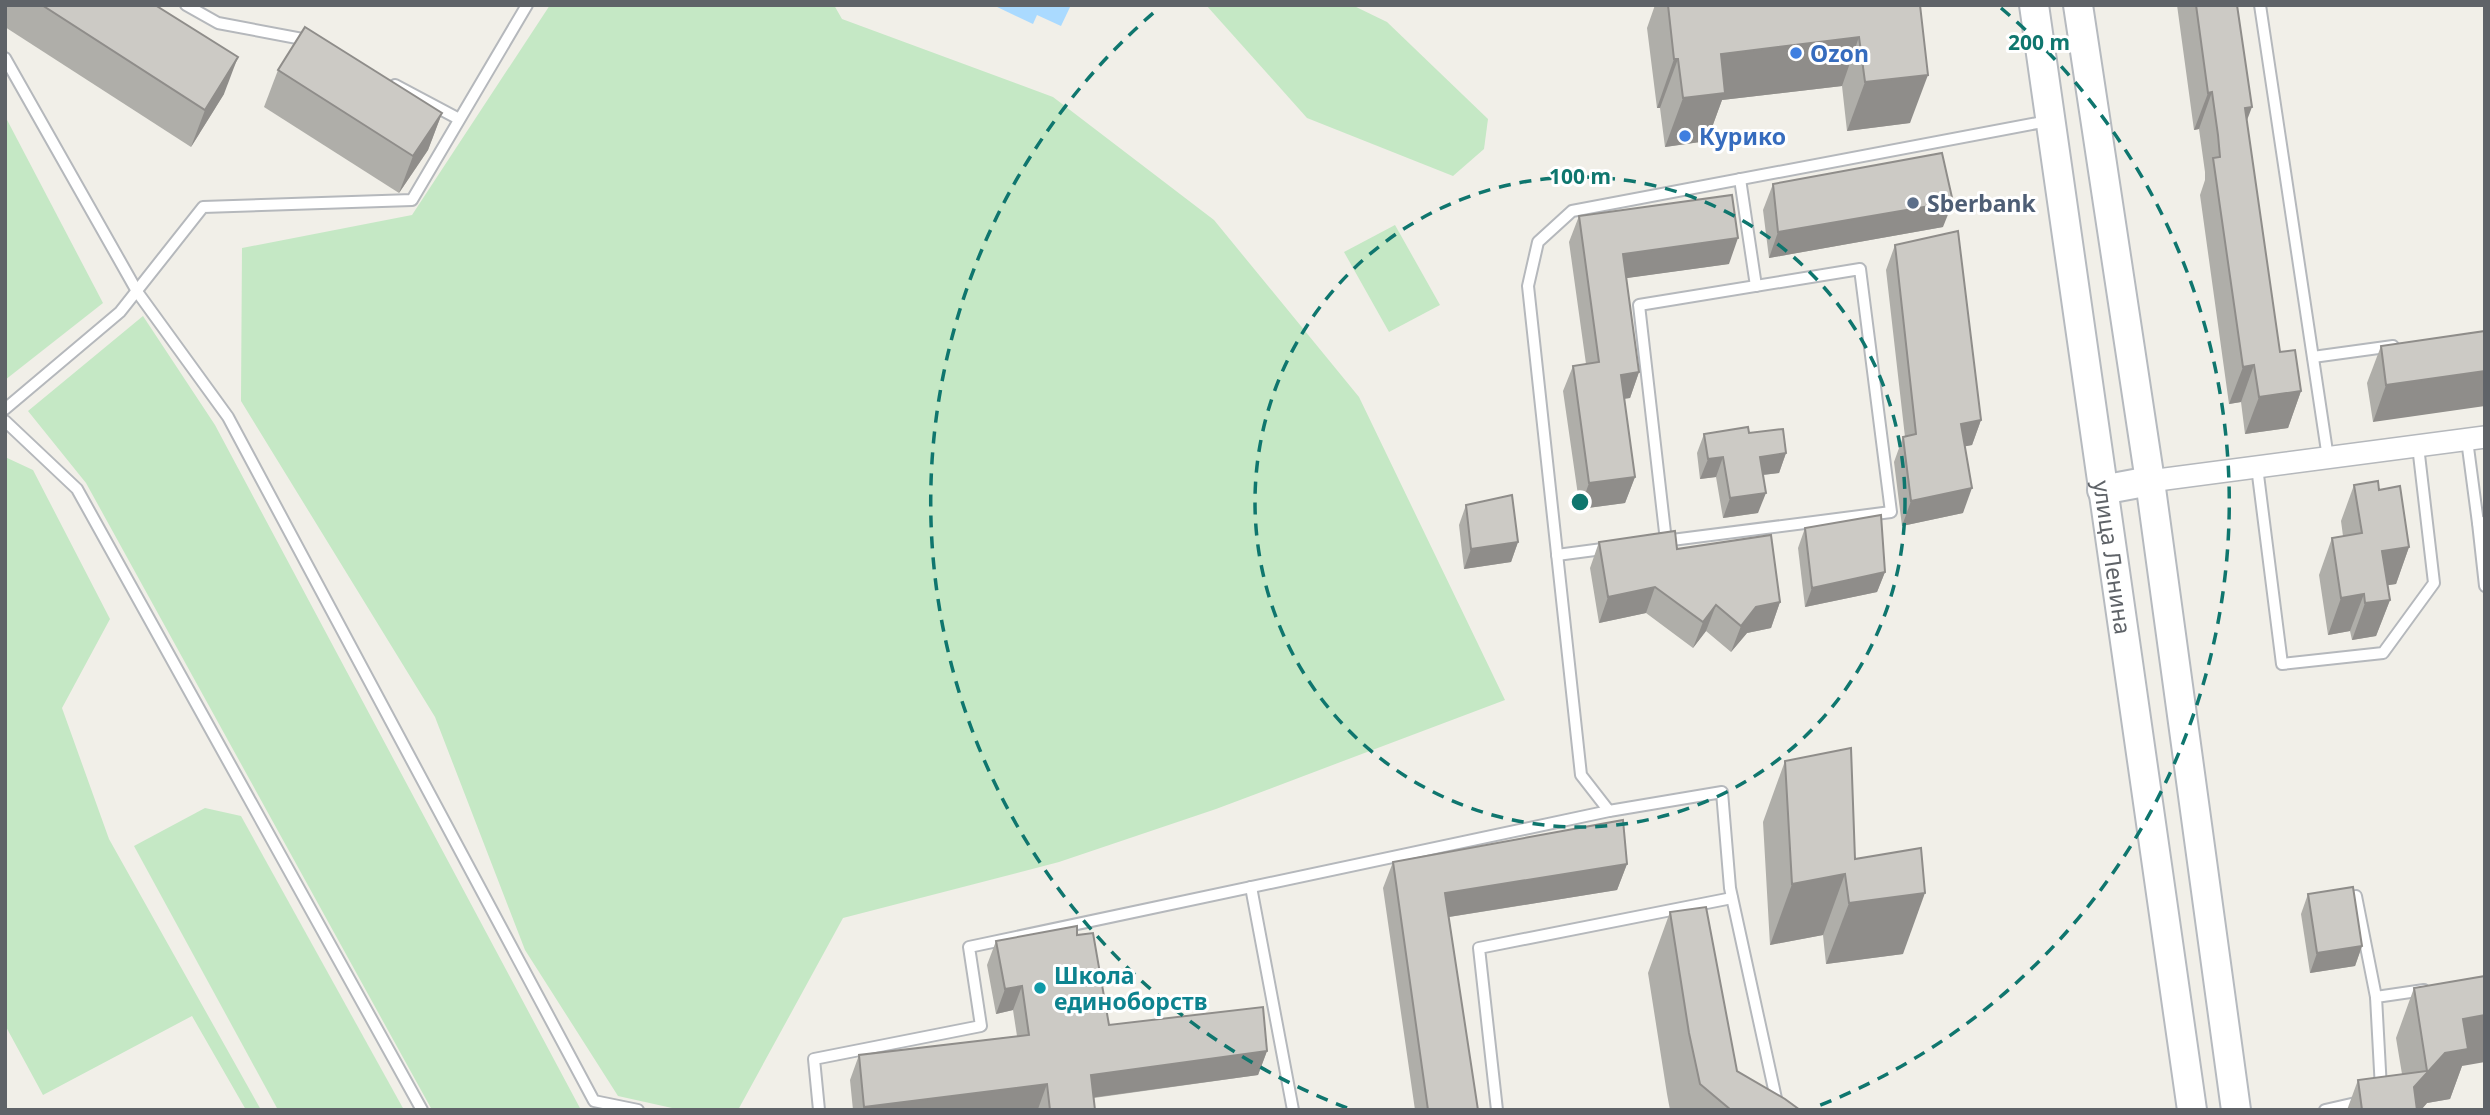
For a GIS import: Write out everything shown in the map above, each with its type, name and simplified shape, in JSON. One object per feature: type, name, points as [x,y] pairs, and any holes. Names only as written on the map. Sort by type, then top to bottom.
[{"type":"main road","name":"улица Ленина","points":[[2034,5],[2192,1110]]},
{"type":"main road","name":"улица Ленина","points":[[2078,5],[2150,481],[2236,1110]]},
{"type":"main road","points":[[2051,121],[2095,114]]},
{"type":"main road","points":[[2102,490],[2150,481]]},
{"type":"street","points":[[2150,481],[2476,438]]},
{"type":"lane","points":[[186,5],[218,23],[310,39],[321,45]]},
{"type":"lane","points":[[5,409],[120,312],[138,293],[203,207],[412,200],[527,5]]},
{"type":"lane","points":[[2260,5],[2328,458]]},
{"type":"lane","points":[[5,58],[138,293],[228,416],[594,1101],[638,1110]]},
{"type":"lane","points":[[379,76],[459,120]]},
{"type":"lane","points":[[1609,811],[1581,775],[1528,286],[1538,242],[1572,211],[2051,121]]},
{"type":"lane","points":[[1740,179],[1756,286]]},
{"type":"lane","points":[[1652,543],[1891,512],[1860,269],[1639,305],[1666,541]]},
{"type":"lane","points":[[2313,357],[2406,344]]},
{"type":"lane","points":[[5,421],[77,489],[422,1110]]},
{"type":"lane","points":[[2476,438],[2485,586]]},
{"type":"lane","points":[[2257,467],[2282,664],[2384,653],[2434,583],[2418,446]]},
{"type":"lane","points":[[1557,555],[1625,546]]},
{"type":"lane","points":[[819,1110],[814,1059],[981,1026],[969,947],[1609,811],[1722,792],[1732,898],[1777,1103],[1787,1110]]},
{"type":"lane","points":[[1251,887],[1293,1110]]},
{"type":"lane","points":[[2325,1110],[2381,1098],[2376,997],[2356,896]]},
{"type":"lane","points":[[1497,1110],[1479,948],[1732,898]]},
{"type":"lane","points":[[2376,997],[2430,989]]},
{"type":"green space","points":[[550,5],[834,5],[842,19],[1053,97],[1214,220],[1359,397],[1505,700],[1216,809],[1059,862],[843,918],[738,1110],[681,1110],[618,1096],[525,950],[435,717],[241,401],[242,248],[412,215]]},
{"type":"green space","points":[[1206,5],[1352,5],[1387,22],[1488,119],[1484,149],[1453,176],[1307,118]]},
{"type":"green space","points":[[5,116],[103,303],[5,380]]},
{"type":"green space","points":[[1395,225],[1440,305],[1389,332],[1344,252]]},
{"type":"green space","points":[[143,316],[215,425],[581,1110],[432,1110],[86,483],[28,411]]},
{"type":"green space","points":[[5,457],[33,470],[110,619],[62,708],[109,839],[261,1110],[246,1110],[192,1016],[43,1095],[5,1025]]},
{"type":"green space","points":[[205,808],[241,816],[404,1110],[278,1110],[134,846]]},
{"type":"water","points":[[993,5],[1071,5],[1061,26],[1037,15],[1033,24]]},
{"type":"building","points":[[42,5],[155,5],[238,57],[205,110]]},
{"type":"building","points":[[1668,5],[1920,5],[1928,75],[1865,82],[1859,37],[1721,54],[1725,93],[1683,98],[1678,59],[1674,59]]},
{"type":"building","points":[[2196,5],[2237,5],[2252,107],[2245,108],[2280,352],[2295,350],[2301,391],[2259,397],[2254,365],[2243,367],[2213,158],[2220,157],[2218,135],[2212,92],[2208,93]]},
{"type":"building","points":[[305,27],[442,113],[413,156],[278,70]]},
{"type":"building","points":[[1942,153],[1953,202],[1778,232],[1773,184]]},
{"type":"building","points":[[1732,195],[1738,238],[1623,254],[1639,372],[1621,375],[1635,477],[1589,483],[1573,366],[1599,362],[1579,216]]},
{"type":"building","points":[[1958,231],[1981,420],[1961,424],[1972,488],[1911,501],[1903,437],[1916,434],[1895,245]]},
{"type":"building","points":[[2485,331],[2485,371],[2386,385],[2381,346]]},
{"type":"building","points":[[1748,427],[1749,433],[1783,429],[1786,453],[1760,457],[1766,493],[1730,498],[1723,457],[1708,459],[1704,434]]},
{"type":"building","points":[[2378,481],[2379,490],[2400,486],[2409,547],[2382,551],[2390,600],[2365,603],[2364,594],[2341,598],[2332,538],[2362,533],[2354,485]]},
{"type":"building","points":[[1512,495],[1518,542],[1471,549],[1466,505]]},
{"type":"building","points":[[1881,515],[1885,572],[1812,588],[1805,528]]},
{"type":"building","points":[[1675,531],[1677,549],[1771,535],[1780,602],[1756,607],[1741,626],[1716,605],[1703,622],[1655,587],[1608,597],[1599,542]]},
{"type":"building","points":[[1851,748],[1855,859],[1921,848],[1925,893],[1849,903],[1845,874],[1792,884],[1785,761]]},
{"type":"building","points":[[1623,820],[1627,864],[1445,893],[1478,1110],[1428,1110],[1393,862]]},
{"type":"building","points":[[2353,887],[2362,946],[2317,953],[2308,894]]},
{"type":"building","points":[[1706,907],[1737,1071],[1800,1110],[1731,1110],[1700,1084],[1670,912]]},
{"type":"building","points":[[1077,926],[1077,935],[1093,933],[1109,1025],[1263,1007],[1267,1051],[1091,1075],[1095,1110],[1050,1110],[1047,1084],[864,1107],[859,1055],[1029,1035],[1022,986],[1005,989],[996,941]]},
{"type":"building","points":[[2485,976],[2485,1015],[2463,1019],[2468,1049],[2445,1053],[2414,1087],[2417,1110],[2362,1110],[2358,1080],[2427,1071],[2414,988]]},
{"type":"place","name":"Ozon","points":[[1796,53]]},
{"type":"place","name":"Курико","points":[[1685,136]]},
{"type":"place","name":"Sberbank","points":[[1913,203]]},
{"type":"place","name":"Школа единоборств","points":[[1040,988]]}]
